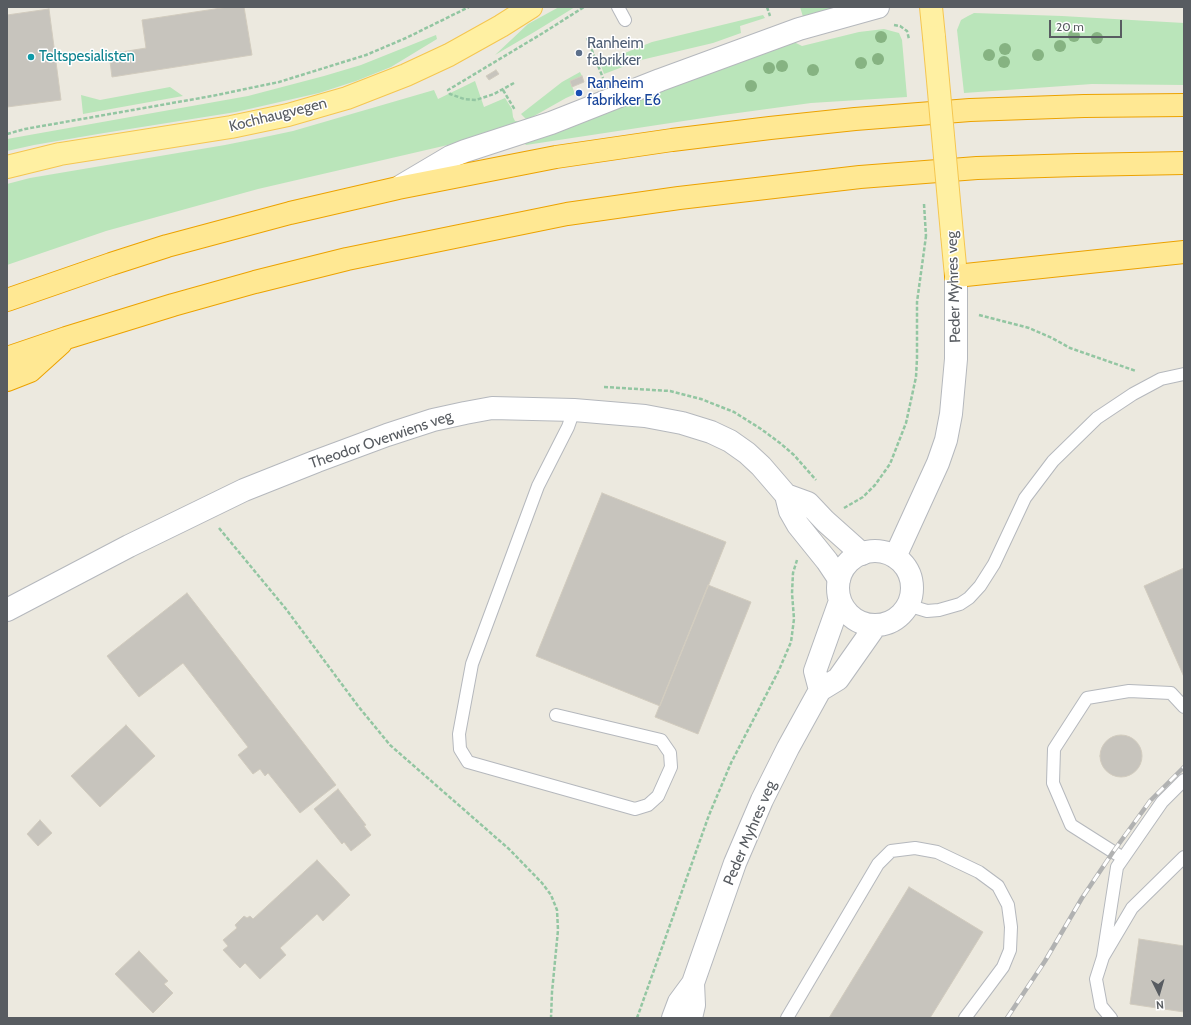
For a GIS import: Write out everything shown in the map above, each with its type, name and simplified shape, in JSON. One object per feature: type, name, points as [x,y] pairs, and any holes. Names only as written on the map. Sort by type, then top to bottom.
[{"type":"highway","points":[[7,300],[111,264],[290,213],[398,188],[556,157],[672,140],[854,119],[970,110],[1084,106],[1184,105]]},
{"type":"highway","points":[[7,358],[173,305],[347,259],[567,214],[860,177],[977,168],[1184,163]]},
{"type":"highway","points":[[956,276],[1184,252]]},
{"type":"highway","points":[[7,380],[30,371],[66,338]]},
{"type":"main road","name":"Kochhaugvegen","points":[[7,167],[60,154],[231,127],[288,115],[347,98],[406,75],[449,55],[501,26],[531,7]]},
{"type":"main road","name":"Peder Myhres veg","points":[[931,7],[956,276]]},
{"type":"street","points":[[398,188],[450,157],[464,151],[551,123],[667,77],[799,29],[878,7]]},
{"type":"street","name":"Peder Myhres veg","points":[[895,557],[938,463],[946,440],[951,414],[956,359],[956,276]]},
{"type":"street","name":"Theodor Overwiens veg","points":[[7,610],[129,546],[244,490],[387,435],[433,420],[492,408],[574,410],[645,416],[682,423],[711,432],[730,441],[747,453],[761,466],[786,495],[790,511],[798,525],[839,578]]},
{"type":"street","name":"Theodor Overwiens veg","points":[[786,495],[808,503],[825,521],[862,554]]},
{"type":"street","points":[[873,551],[895,557],[903,565],[909,575],[911,586],[910,598],[907,605],[898,617],[888,623],[876,625],[865,624],[854,619],[846,611],[840,601],[838,590],[839,578],[844,568],[852,560],[862,554],[873,551]]},
{"type":"street","points":[[840,601],[815,671],[820,690],[838,679],[876,625]]},
{"type":"street","name":"Peder Myhres veg","points":[[673,1018],[679,1002],[693,983],[735,863],[762,800],[820,690]]},
{"type":"street","name":"Peder Myhres veg","points":[[691,1018],[694,1005],[693,983]]},
{"type":"lane","points":[[618,7],[625,20]]},
{"type":"lane","points":[[907,605],[927,611],[939,610],[960,604],[969,598],[980,586],[994,564],[1025,498],[1053,461],[1097,418],[1133,394],[1161,379],[1184,374]]},
{"type":"lane","points":[[556,715],[661,740],[670,753],[671,767],[658,796],[648,805],[635,809],[468,762],[460,749],[459,734],[472,664],[538,486],[568,427],[574,410]]},
{"type":"lane","points":[[1123,858],[1071,825],[1052,783],[1054,749],[1087,698],[1128,691],[1171,693],[1184,707]]},
{"type":"lane","points":[[1111,1018],[1101,1006],[1096,979],[1103,957],[1117,867],[1162,802],[1184,780]]},
{"type":"lane","points":[[786,1018],[878,864],[891,851],[915,848],[937,852],[979,872],[998,886],[1008,905],[1011,928],[1010,950],[1003,967],[965,1018]]},
{"type":"lane","points":[[1103,957],[1132,908],[1184,857]]},
{"type":"path","points":[[7,134],[25,129],[212,96],[279,82],[366,55],[406,38],[470,7]]},
{"type":"path","points":[[514,83],[494,94],[480,99],[464,99],[450,94],[448,90],[498,61],[584,7]]},
{"type":"path","points":[[587,38],[602,75]]},
{"type":"path","points":[[825,521],[863,497],[875,485],[890,464],[899,444],[906,423],[916,377],[917,302],[926,236]]},
{"type":"path","points":[[977,314],[1029,328],[1070,348],[1161,379]]},
{"type":"path","points":[[602,387],[670,391],[701,399],[734,412],[780,443],[794,455],[817,482]]},
{"type":"path","points":[[218,527],[286,609],[358,706],[390,745],[509,849],[542,883],[551,895],[557,910],[558,930],[551,1018]]},
{"type":"path","points":[[637,1018],[709,815],[731,763],[780,670],[791,642],[794,620],[792,593],[793,573],[798,554],[807,537]]},
{"type":"green space","points":[[559,7],[575,7],[495,55],[528,24]]},
{"type":"green space","points":[[800,7],[847,7],[804,20]]},
{"type":"green space","points":[[974,13],[1184,23],[1184,85],[1092,84],[964,93],[957,30],[961,20]]},
{"type":"green space","points":[[763,15],[765,18],[740,26],[741,33],[713,43],[641,60],[604,74],[600,63],[652,42]]},
{"type":"green space","points":[[884,29],[899,33],[902,40],[907,97],[811,103],[526,145],[522,141],[788,39],[802,46],[859,32]]},
{"type":"green space","points":[[436,35],[437,39],[391,67],[356,81],[319,93],[236,112],[98,134],[7,151],[7,139],[248,96],[361,65]]},
{"type":"green space","points":[[580,72],[582,76],[570,81],[575,94],[527,120],[521,114],[562,82]]},
{"type":"green space","points":[[475,81],[484,107],[505,98],[512,109],[515,121],[524,121],[465,141],[258,189],[106,231],[7,265],[7,184],[30,178],[225,145],[293,131],[434,90],[438,99]]},
{"type":"green space","points":[[170,87],[183,96],[83,114],[81,95],[100,100]]},
{"type":"building","points":[[228,7],[244,7],[252,55],[112,77],[109,54],[146,48],[142,20]]},
{"type":"building","name":"Teltspesialisten","points":[[49,9],[61,100],[7,107],[7,15]]},
{"type":"building","points":[[496,70],[499,74],[489,80],[486,76]]},
{"type":"building","points":[[582,76],[584,82],[572,87],[570,81]]},
{"type":"building","points":[[602,493],[726,542],[660,706],[536,656]]},
{"type":"building","points":[[1184,568],[1184,677],[1144,586]]},
{"type":"building","points":[[708,585],[751,602],[698,734],[655,717]]},
{"type":"building","points":[[187,593],[336,785],[300,813],[268,773],[265,776],[260,769],[253,774],[238,755],[248,747],[183,663],[139,697],[107,656]]},
{"type":"building","points":[[126,725],[155,756],[100,807],[71,776]]},
{"type":"building","points":[[1117,735],[1125,735],[1133,738],[1139,744],[1142,756],[1139,768],[1133,774],[1125,777],[1117,777],[1109,774],[1103,768],[1100,760],[1100,752],[1103,744],[1109,738]]},
{"type":"building","points":[[338,789],[366,825],[364,826],[371,835],[351,851],[344,842],[342,844],[314,809]]},
{"type":"building","points":[[40,820],[52,833],[38,846],[27,834]]},
{"type":"building","points":[[317,860],[350,895],[323,921],[317,914],[280,948],[286,955],[260,979],[245,963],[240,968],[223,950],[228,946],[223,940],[237,928],[235,925],[244,916],[247,918],[250,916],[253,919]]},
{"type":"building","points":[[909,887],[983,932],[930,1018],[829,1018]]},
{"type":"building","points":[[1139,939],[1184,946],[1184,1012],[1130,1004]]},
{"type":"building","points":[[139,951],[168,981],[164,984],[173,993],[153,1013],[115,974]]},
{"type":"railway","points":[[1007,1018],[1045,961],[1082,898],[1113,852],[1150,801],[1184,767]]},
{"type":"place","name":"Ranheim fabrikker","points":[[579,53]]},
{"type":"place","name":"Teltspesialisten","points":[[31,57]]},
{"type":"place","name":"Ranheim fabrikker E6","points":[[579,93]]}]
